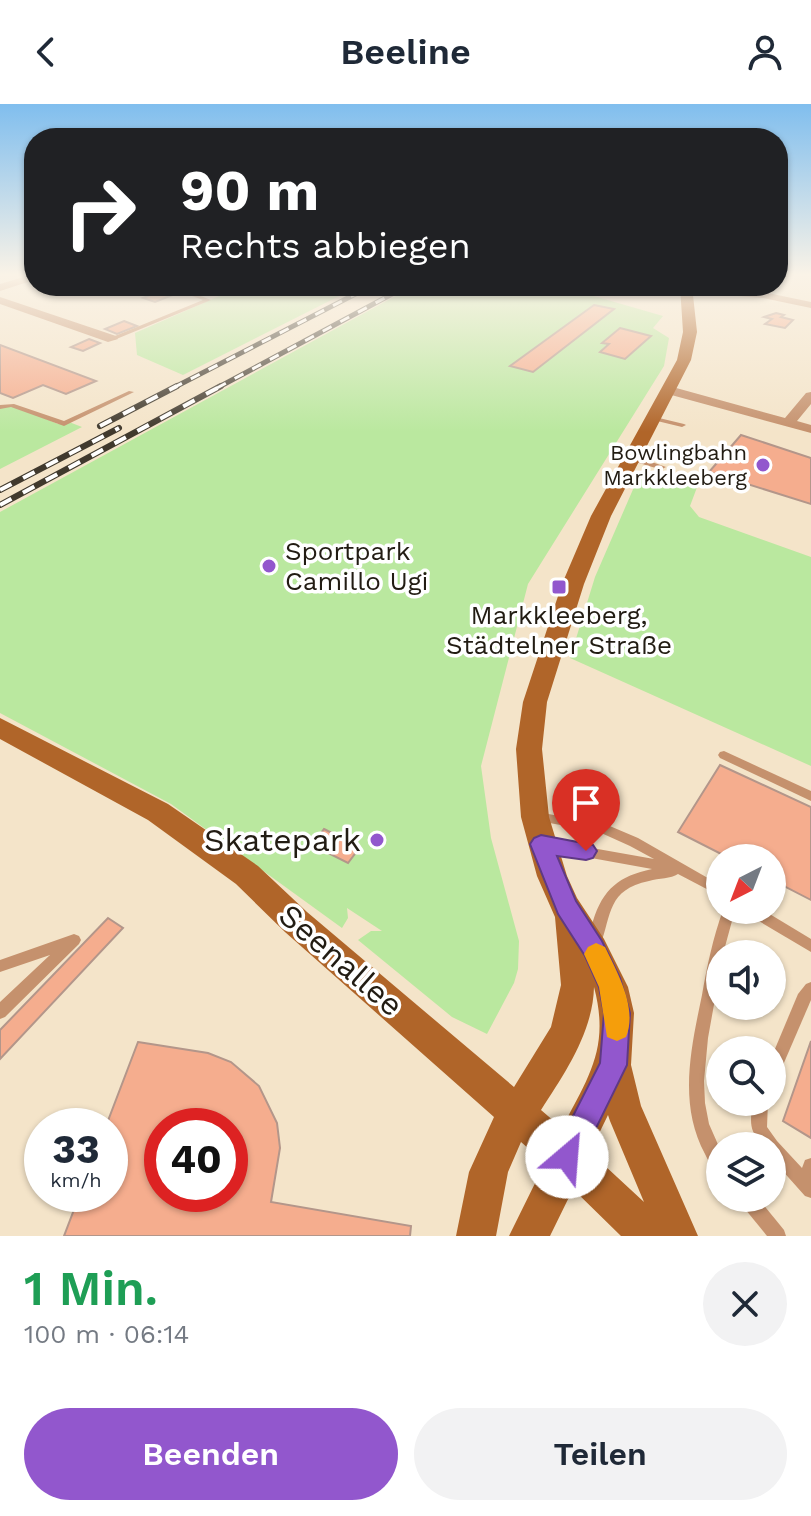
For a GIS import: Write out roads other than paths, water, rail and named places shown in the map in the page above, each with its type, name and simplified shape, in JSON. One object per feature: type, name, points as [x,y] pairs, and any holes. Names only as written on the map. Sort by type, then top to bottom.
[{"type":"street","points":[[77,327],[112,339]]},
{"type":"street","points":[[476,1236],[483,1194],[495,1153],[561,1042],[577,994],[575,952],[566,907],[538,830],[529,749],[535,702],[573,584],[601,516],[684,360],[690,327]]},
{"type":"street","points":[[669,390],[811,429]]},
{"type":"street","points":[[789,422],[811,396]]},
{"type":"street","name":"Seenallee","points":[[0,727],[158,812],[247,875],[296,922],[567,1157],[650,1236]]},
{"type":"street","points":[[566,907],[593,949],[611,987],[617,1013],[613,1065],[623,1108],[678,1236]]},
{"type":"street","points":[[529,1236],[613,1065]]},
{"type":"lane","points":[[112,339],[142,327]]},
{"type":"lane","points":[[0,407],[12,405],[64,424],[131,392]]},
{"type":"lane","points":[[655,419],[682,425]]},
{"type":"lane","points":[[632,458],[662,467]]},
{"type":"lane","points":[[724,755],[811,796]]},
{"type":"lane","points":[[538,830],[601,827],[634,842],[706,883]]},
{"type":"lane","points":[[538,830],[683,871]]},
{"type":"lane","points":[[593,949],[602,907],[613,892],[626,881],[646,874],[683,871]]},
{"type":"lane","points":[[706,1139],[695,1067],[724,924]]},
{"type":"lane","points":[[775,924],[811,946]]},
{"type":"lane","points":[[0,966],[74,940],[0,1012]]},
{"type":"lane","points":[[786,1040],[803,999],[811,989]]},
{"type":"lane","points":[[786,1162],[808,1187]]},
{"type":"lane","points":[[808,1187],[811,1166]]},
{"type":"lane","points":[[758,1212],[778,1236]]},
{"type":"railway","points":[[173,388],[292,327]]},
{"type":"railway","points":[[217,388],[331,327]]},
{"type":"railway","points":[[100,426],[177,386]]},
{"type":"railway","points":[[0,505],[221,386]]},
{"type":"railway","points":[[0,490],[119,428]]},
{"type":"place","name":"Bowlingbahn Markkleeberg","points":[[763,465]]},
{"type":"place","name":"Sportpark Camillo Ugi","points":[[269,566]]},
{"type":"place","name":"Markkleeberg, Städtelner Straße","points":[[559,587]]},
{"type":"place","name":"Skatepark","points":[[377,840]]}]
